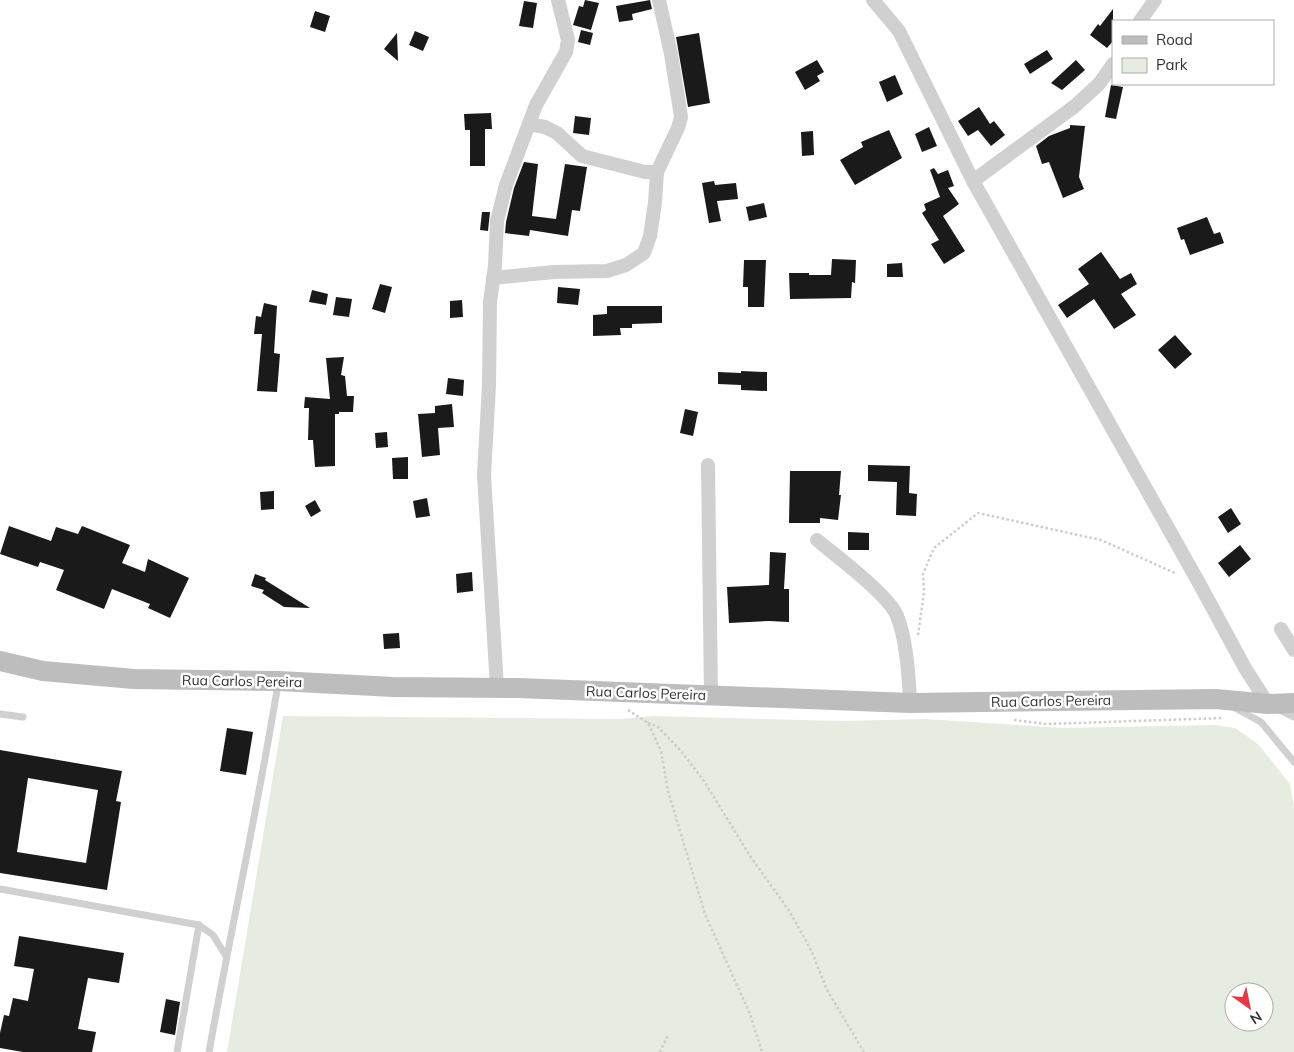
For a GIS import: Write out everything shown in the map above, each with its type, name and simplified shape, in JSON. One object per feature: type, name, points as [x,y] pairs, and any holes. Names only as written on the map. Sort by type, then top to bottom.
[{"type":"main road","name":"Rua Carlos Pereira","points":[[0,661],[43,671],[134,679],[278,681],[392,687],[497,688],[910,703],[1216,699],[1268,704],[1294,703]]},
{"type":"street","points":[[497,688],[484,475],[489,385],[490,302],[497,222],[506,185],[536,105],[566,52],[568,40],[558,0]]},
{"type":"street","points":[[493,278],[554,272],[607,271],[635,260],[644,253],[650,236],[657,172],[678,128],[681,117],[671,54],[659,0]]},
{"type":"street","points":[[873,0],[899,31],[973,181],[1245,668],[1268,704]]},
{"type":"street","points":[[1141,20],[1155,0]]},
{"type":"street","points":[[973,181],[1075,106],[1099,84],[1112,65]]},
{"type":"street","points":[[529,124],[545,127],[557,133],[582,156],[645,172],[657,172]]},
{"type":"street","points":[[708,466],[711,696]]},
{"type":"street","points":[[817,540],[870,584],[897,615],[908,670],[910,703]]},
{"type":"street","points":[[1281,629],[1294,650]]},
{"type":"lane","points":[[209,1052],[226,956],[252,830],[278,681]]},
{"type":"lane","points":[[1216,699],[1261,722],[1294,762]]},
{"type":"lane","points":[[1268,704],[1294,717]]},
{"type":"lane","points":[[0,714],[23,717]]},
{"type":"lane","points":[[0,889],[199,925],[213,935],[226,956]]},
{"type":"lane","points":[[177,1052],[199,925]]},
{"type":"path","points":[[918,636],[924,592],[923,574],[934,548],[978,513],[1101,540],[1199,583]]},
{"type":"path","points":[[625,708],[656,726],[681,751],[704,781],[750,856],[790,912],[812,952],[827,990],[864,1052]]},
{"type":"path","points":[[648,723],[661,751],[668,791],[705,914],[750,1014],[762,1052]]},
{"type":"path","points":[[660,1052],[668,1035]]},
{"type":"green space","points":[[283,716],[621,719],[653,716],[842,721],[925,719],[1062,728],[1215,725],[1235,728],[1258,744],[1290,784],[1294,806],[1294,1052],[227,1052]]},
{"type":"building","points":[[585,0],[599,3],[591,30],[573,25],[579,6],[583,7]]},
{"type":"building","points":[[650,0],[652,9],[632,14],[633,20],[619,22],[616,6]]},
{"type":"building","points":[[524,1],[537,3],[533,28],[519,26]]},
{"type":"building","points":[[1113,9],[1112,42],[1107,48],[1090,35],[1098,24],[1100,26]]},
{"type":"building","points":[[315,11],[330,16],[325,32],[310,27]]},
{"type":"building","points":[[581,30],[593,33],[590,45],[578,42]]},
{"type":"building","points":[[415,31],[429,37],[423,51],[409,45]]},
{"type":"building","points":[[397,33],[398,61],[384,49]]},
{"type":"building","points":[[699,33],[710,103],[688,107],[676,37]]},
{"type":"building","points":[[1047,50],[1053,59],[1030,74],[1024,64]]},
{"type":"building","points":[[817,60],[824,72],[817,76],[820,81],[805,90],[795,72]]},
{"type":"building","points":[[1076,60],[1085,70],[1062,90],[1051,83]]},
{"type":"building","points":[[895,75],[903,94],[887,102],[879,82]]},
{"type":"building","points":[[1111,85],[1123,87],[1116,119],[1105,117]]},
{"type":"building","points":[[979,107],[990,124],[994,121],[1005,135],[991,146],[978,130],[968,136],[958,121]]},
{"type":"building","points":[[491,113],[492,129],[485,129],[485,166],[470,166],[470,130],[465,130],[464,114]]},
{"type":"building","points":[[575,116],[591,118],[589,135],[573,133]]},
{"type":"building","points":[[1070,125],[1085,126],[1079,177],[1084,189],[1063,198],[1049,162],[1042,164],[1036,146],[1049,136],[1070,128]]},
{"type":"building","points":[[929,127],[937,146],[922,152],[915,134]]},
{"type":"building","points":[[889,130],[902,158],[855,185],[840,160],[863,147],[861,142]]},
{"type":"building","points":[[813,131],[814,155],[802,156],[801,132]]},
{"type":"building","points":[[524,162],[538,164],[532,216],[556,219],[565,164],[587,167],[580,211],[572,210],[568,236],[530,230],[529,236],[505,233],[514,188]]},
{"type":"building","points":[[934,168],[938,174],[948,170],[954,186],[948,188],[959,204],[943,216],[965,251],[944,264],[931,244],[939,240],[922,213],[926,210],[924,204],[940,197],[930,170]]},
{"type":"building","points":[[714,181],[715,185],[736,183],[738,199],[717,201],[721,221],[709,223],[702,183]]},
{"type":"building","points":[[764,203],[767,217],[749,221],[746,207]]},
{"type":"building","points":[[482,212],[490,212],[488,231],[480,230]]},
{"type":"building","points":[[1207,217],[1214,234],[1220,232],[1224,243],[1190,255],[1184,239],[1181,240],[1177,228]]},
{"type":"building","points":[[1101,252],[1120,279],[1131,273],[1137,284],[1121,294],[1136,315],[1114,329],[1094,299],[1067,318],[1058,305],[1089,284],[1078,269]]},
{"type":"building","points":[[832,259],[856,260],[855,283],[852,282],[851,298],[790,299],[789,273],[831,275]]},
{"type":"building","points":[[744,260],[766,260],[764,307],[748,307],[748,287],[743,287]]},
{"type":"building","points":[[902,263],[903,277],[887,277],[887,264]]},
{"type":"building","points":[[380,284],[392,287],[385,313],[372,309]]},
{"type":"building","points":[[558,287],[580,289],[578,305],[557,303]]},
{"type":"building","points":[[312,290],[328,294],[326,305],[309,302]]},
{"type":"building","points":[[336,297],[352,299],[349,317],[333,315]]},
{"type":"building","points":[[462,300],[463,317],[450,318],[450,301]]},
{"type":"building","points":[[264,303],[277,306],[274,353],[280,354],[277,392],[257,391],[262,334],[254,334],[256,316],[261,317]]},
{"type":"building","points":[[607,306],[662,306],[662,323],[632,324],[632,328],[620,328],[621,335],[593,336],[593,315],[607,314]]},
{"type":"building","points":[[1175,335],[1192,354],[1175,369],[1158,350]]},
{"type":"building","points":[[344,357],[341,375],[345,376],[347,396],[354,396],[353,412],[339,412],[339,414],[335,414],[335,466],[315,467],[313,440],[308,440],[309,408],[304,408],[305,397],[330,399],[326,358]]},
{"type":"building","points":[[741,371],[767,372],[767,391],[741,390],[741,385],[718,384],[718,372],[741,373]]},
{"type":"building","points":[[448,378],[464,380],[463,396],[446,394]]},
{"type":"building","points":[[452,404],[454,427],[438,428],[440,455],[422,457],[418,414],[435,413],[435,406]]},
{"type":"building","points":[[685,409],[698,412],[693,436],[680,433]]},
{"type":"building","points":[[387,432],[388,447],[376,448],[375,433]]},
{"type":"building","points":[[408,457],[408,479],[393,479],[392,458]]},
{"type":"building","points":[[868,465],[910,466],[909,493],[917,494],[916,516],[896,515],[897,482],[868,481]]},
{"type":"building","points":[[790,471],[841,471],[838,520],[820,518],[820,523],[789,523]]},
{"type":"building","points":[[274,491],[274,509],[261,510],[260,492]]},
{"type":"building","points":[[427,498],[430,516],[416,518],[413,501]]},
{"type":"building","points":[[315,500],[321,511],[311,517],[305,506]]},
{"type":"building","points":[[1231,508],[1241,524],[1228,533],[1218,517]]},
{"type":"building","points":[[9,526],[51,541],[56,527],[78,534],[82,526],[130,545],[122,563],[145,572],[148,559],[189,578],[170,618],[148,608],[150,604],[112,589],[104,609],[56,590],[64,570],[40,562],[38,567],[0,554]]},
{"type":"building","points":[[848,532],[869,533],[869,550],[848,550]]},
{"type":"building","points":[[1240,545],[1251,559],[1229,577],[1218,563]]},
{"type":"building","points":[[770,552],[786,553],[784,589],[789,589],[789,622],[729,623],[727,587],[769,585]]},
{"type":"building","points":[[472,572],[473,591],[457,593],[456,574]]},
{"type":"building","points":[[255,574],[266,578],[265,580],[310,608],[284,607],[262,593],[264,590],[251,586]]},
{"type":"building","points":[[399,633],[400,648],[384,649],[383,634]]},
{"type":"building","points":[[227,728],[253,732],[246,775],[220,771]]},
{"type":"building","points":[[0,750],[122,771],[116,801],[121,802],[107,890],[0,873]],"holes":[[[28,778],[98,790],[86,863],[17,852]]]},
{"type":"building","points":[[19,936],[124,953],[119,983],[88,978],[78,1029],[96,1032],[92,1052],[23,1052],[0,1048],[0,1033],[4,1015],[9,1016],[13,998],[28,1001],[34,969],[14,966]]},
{"type":"building","points":[[166,999],[180,1002],[175,1035],[160,1032]]}]
